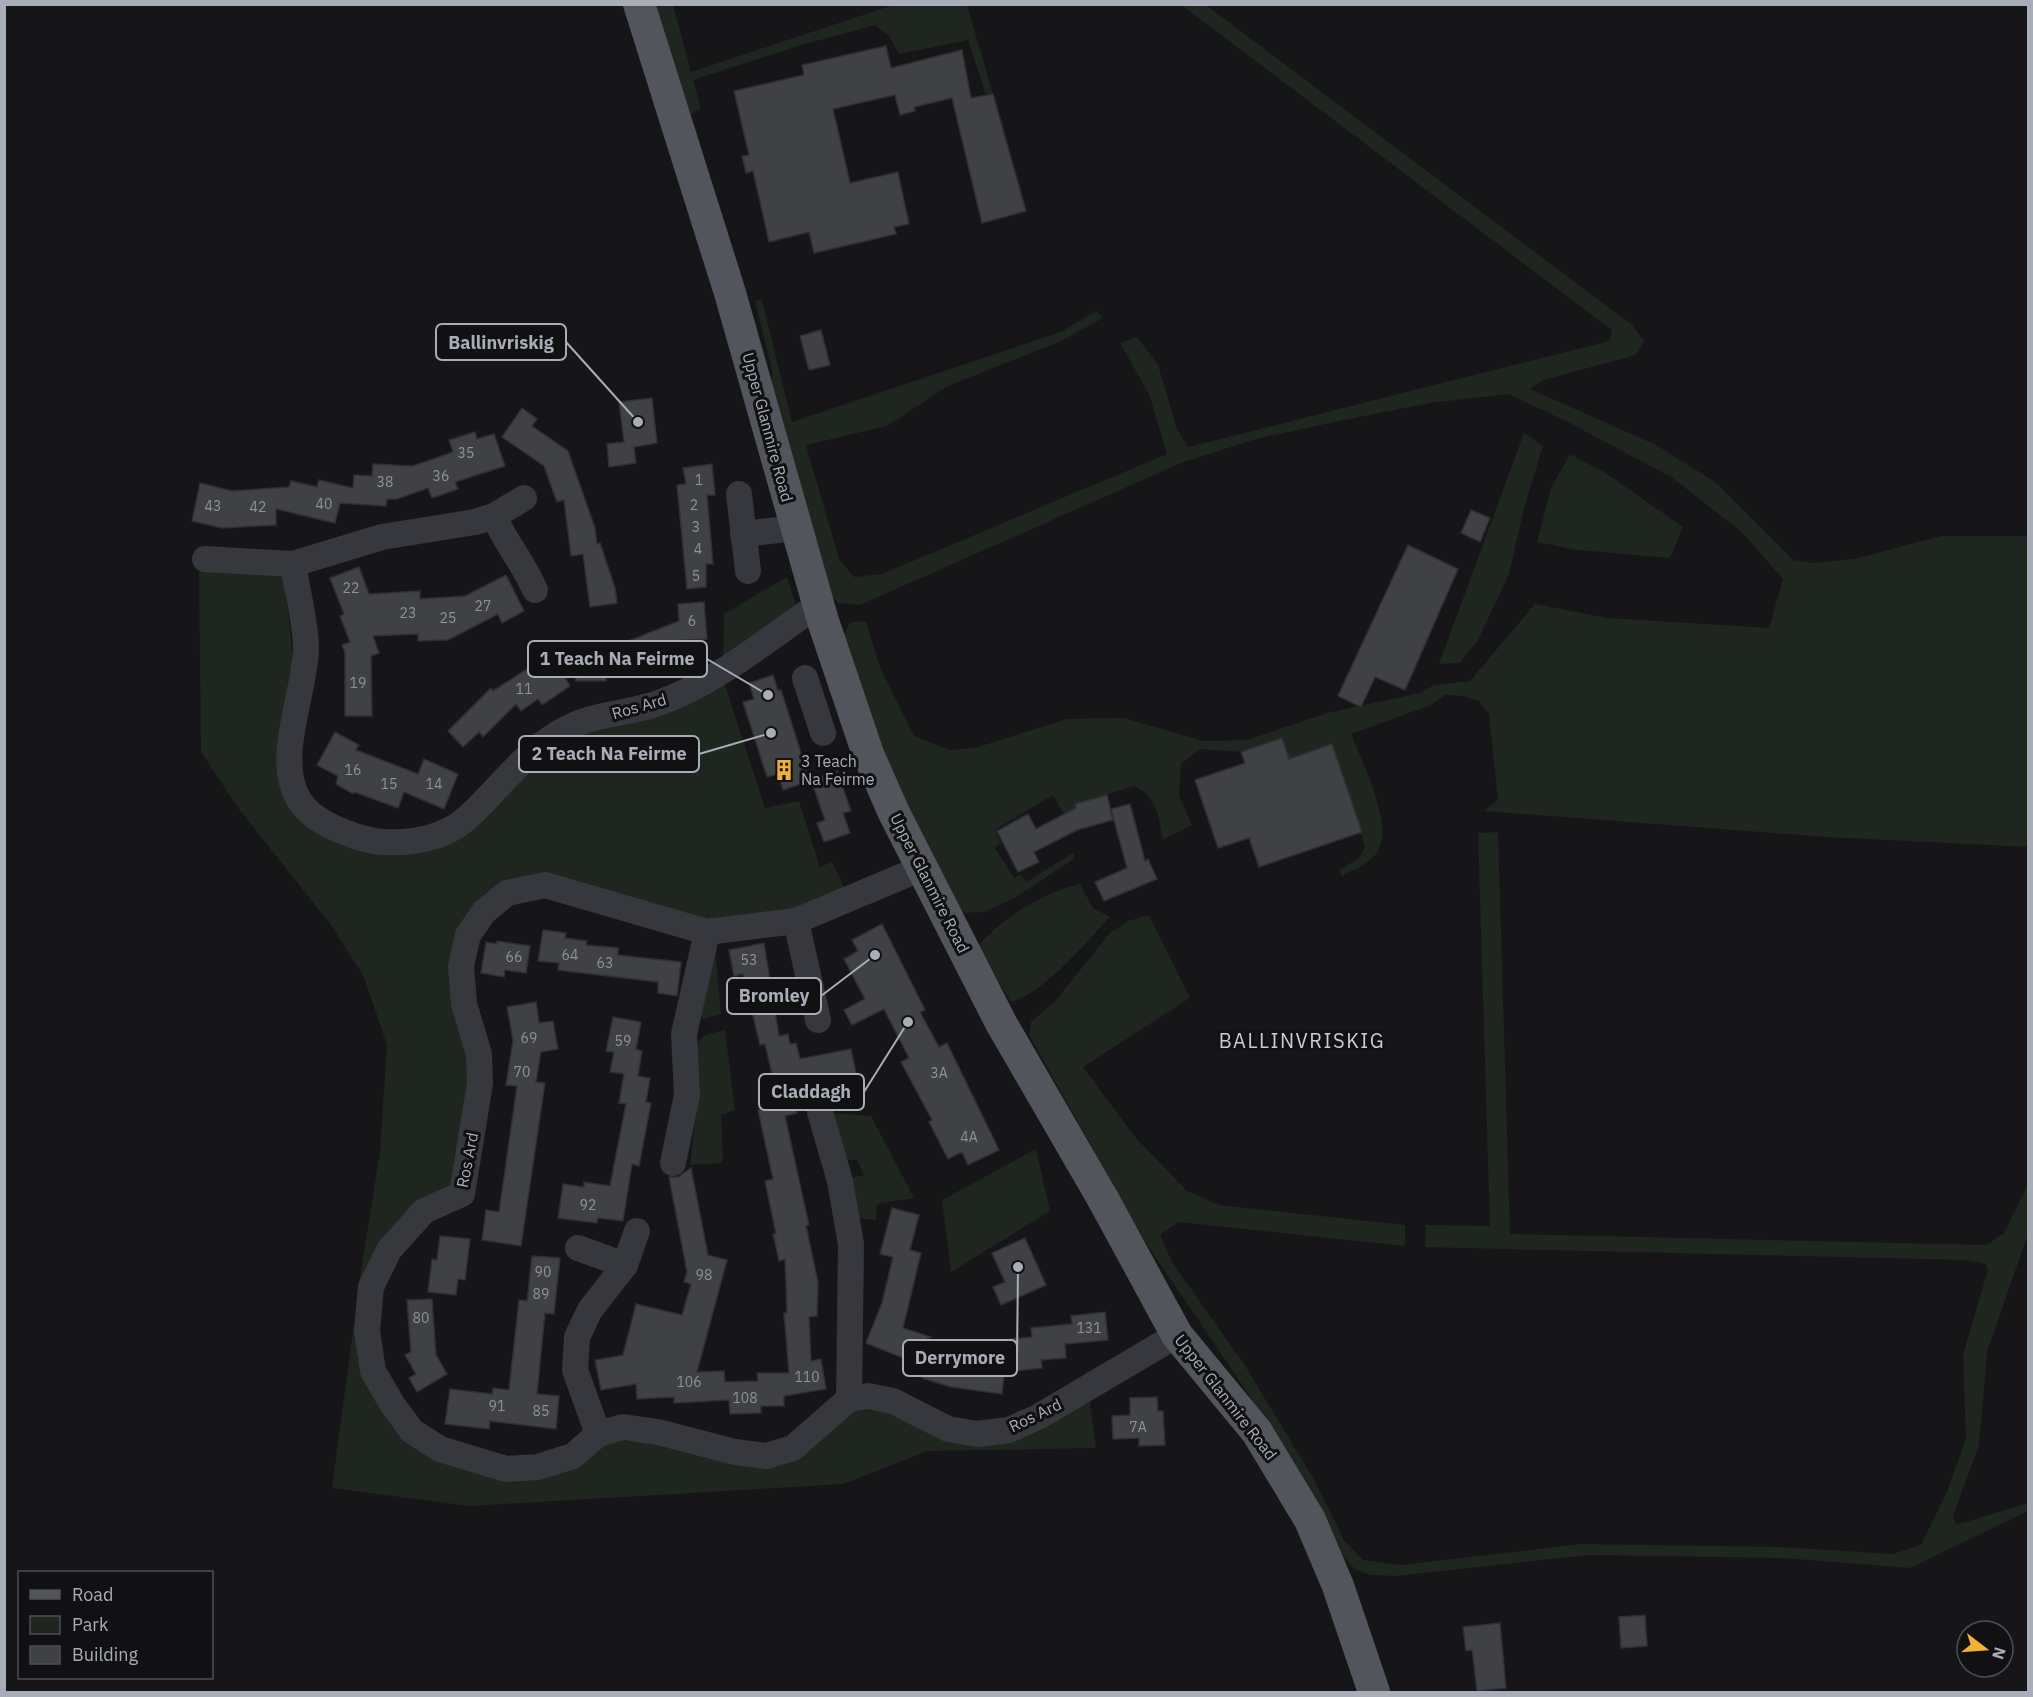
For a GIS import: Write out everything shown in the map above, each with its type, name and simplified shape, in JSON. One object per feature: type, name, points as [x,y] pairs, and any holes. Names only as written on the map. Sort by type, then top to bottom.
[{"type":"main road","name":"Upper Glanmire Road","points":[[639,4],[730,293],[818,605],[868,754],[922,868],[1001,1023],[1103,1199],[1177,1335],[1257,1432],[1290,1482],[1310,1520],[1338,1586],[1374,1692]]},
{"type":"street","points":[[739,494],[748,571]]},
{"type":"street","points":[[205,559],[293,564],[382,537],[475,522],[494,516],[524,498]]},
{"type":"street","points":[[494,516],[501,533],[524,563],[535,590]]},
{"type":"street","points":[[743,534],[796,528]]},
{"type":"street","name":"Ros Ard","points":[[293,564],[306,645],[305,676],[288,758],[291,781],[299,800],[315,819],[362,838],[387,842],[405,843],[440,833],[465,819],[521,760],[567,728],[590,718],[632,711],[665,701],[706,680],[818,605]]},
{"type":"street","points":[[805,678],[823,733]]},
{"type":"street","points":[[815,708],[849,699]]},
{"type":"street","name":"Ros Ard","points":[[922,868],[796,921],[707,932],[545,885],[507,893],[484,912],[468,934],[461,966],[464,1004],[478,1054],[480,1083],[462,1194],[424,1211],[389,1250],[371,1287],[367,1331],[373,1371],[392,1404],[412,1431],[440,1449],[506,1469],[538,1467],[573,1456],[598,1434],[622,1427],[658,1432],[735,1452],[766,1456],[793,1448],[849,1399],[868,1396],[893,1401],[948,1429],[977,1434],[1009,1430],[1038,1417],[1177,1335]]},
{"type":"street","points":[[796,921],[818,1020]]},
{"type":"street","points":[[673,1163],[687,1095],[684,1034],[707,932]]},
{"type":"street","points":[[820,1112],[840,1182],[851,1244],[849,1399]]},
{"type":"street","points":[[598,1434],[575,1370],[578,1337],[590,1310],[625,1265],[637,1231]]},
{"type":"street","points":[[578,1248],[625,1265]]},
{"type":"green space","points":[[655,5],[673,5],[691,72],[893,5],[967,5],[993,94],[986,95],[968,40],[899,54],[889,36],[875,25],[798,46],[693,80],[701,109],[691,114],[682,100]]},
{"type":"green space","points":[[1181,5],[1206,5],[1632,325],[1644,341],[1636,355],[1543,380],[1530,389],[1656,445],[1715,482],[1793,560],[1814,563],[1854,559],[1941,536],[2028,536],[2028,847],[1827,837],[1483,811],[1498,800],[1489,714],[1479,701],[1463,696],[1445,695],[1431,705],[1351,734],[1379,808],[1382,837],[1379,849],[1372,858],[1342,876],[1339,870],[1359,858],[1365,847],[1332,745],[1289,759],[1281,738],[1241,752],[1200,749],[1181,764],[1179,796],[1192,825],[1163,840],[1156,808],[1148,796],[1134,786],[1075,804],[1081,829],[1073,831],[1053,795],[995,830],[1001,843],[995,848],[1014,878],[1020,874],[1026,882],[1073,853],[1075,858],[1015,898],[984,912],[956,913],[874,731],[843,637],[849,624],[856,621],[866,622],[880,667],[914,736],[950,750],[975,748],[1067,719],[1124,718],[1203,741],[1247,740],[1327,713],[1420,693],[1434,685],[1470,681],[1535,604],[1608,618],[1769,628],[1783,579],[1742,532],[1671,477],[1566,421],[1508,394],[1430,403],[1256,439],[1181,463],[860,605],[839,603],[828,593],[771,387],[772,370],[755,301],[762,300],[792,422],[1061,332],[1096,311],[1103,318],[1061,341],[948,386],[887,426],[806,445],[839,559],[854,577],[882,574],[1167,454],[1149,394],[1120,343],[1137,337],[1158,365],[1177,429],[1188,447],[1610,341],[1612,330]]},
{"type":"green space","points":[[1524,433],[1543,446],[1524,508],[1509,574],[1478,640],[1460,663],[1439,664]]},
{"type":"green space","points":[[1570,454],[1604,472],[1683,527],[1670,558],[1577,550],[1537,542],[1551,488]]},
{"type":"green space","points":[[199,571],[284,573],[295,678],[284,793],[401,851],[560,740],[723,679],[765,808],[799,801],[820,867],[832,862],[847,893],[788,914],[703,924],[537,878],[465,928],[480,1083],[462,1194],[415,1220],[371,1287],[373,1371],[412,1431],[518,1469],[595,1437],[763,1455],[870,1403],[977,1441],[1089,1396],[1096,1448],[928,1451],[843,1484],[469,1506],[332,1488],[362,1264],[380,1152],[387,1045],[364,977],[331,925],[238,808],[201,752]]},
{"type":"green space","points":[[787,577],[798,611],[723,663],[724,614]]},
{"type":"green space","points":[[1498,832],[1510,1234],[1987,1245],[2004,1233],[2028,1184],[2028,1234],[1987,1352],[1979,1445],[1953,1516],[1956,1524],[2028,1503],[2028,1511],[1910,1568],[1783,1558],[1589,1555],[1396,1576],[1370,1575],[1355,1569],[1337,1550],[1312,1498],[1243,1386],[1144,1240],[1029,1035],[1031,1022],[1056,1000],[1110,933],[1128,921],[1149,915],[1190,998],[1083,1067],[1135,1137],[1187,1191],[1219,1205],[1405,1225],[1405,1246],[1179,1222],[1160,1234],[1172,1262],[1244,1364],[1315,1481],[1344,1540],[1363,1560],[1401,1565],[1581,1544],[1781,1547],[1893,1554],[1921,1545],[1946,1494],[1966,1439],[1963,1355],[1988,1270],[1986,1264],[1966,1260],[1425,1247],[1426,1225],[1490,1226],[1478,833]]},
{"type":"green space","points":[[1080,884],[1093,908],[1110,917],[1051,978],[1024,997],[1011,1002],[977,947],[1011,916],[1024,908],[1052,893]]},
{"type":"green space","points":[[715,951],[721,1014],[703,1019],[695,1010]]},
{"type":"green space","points":[[725,1030],[735,1110],[721,1115],[723,1163],[690,1165],[700,1079],[692,1076],[690,1051],[705,1035]]},
{"type":"green space","points":[[820,1112],[871,1116],[914,1198],[877,1204],[876,1220],[846,1217],[850,1178],[864,1175],[857,1160],[834,1160]]},
{"type":"green space","points":[[1036,1149],[1050,1211],[951,1272],[942,1200]]},
{"type":"building","points":[[886,46],[891,68],[962,50],[971,98],[993,94],[1026,211],[982,223],[952,98],[914,107],[915,111],[900,115],[895,95],[833,109],[850,183],[898,172],[909,224],[894,227],[896,234],[814,253],[809,232],[769,242],[753,171],[746,173],[742,156],[749,155],[734,91],[804,75],[802,65]]},
{"type":"building","points":[[821,330],[830,365],[809,370],[800,336]]},
{"type":"building","points":[[652,398],[657,443],[634,447],[636,463],[609,467],[607,444],[624,442],[619,402]]},
{"type":"building","points":[[522,408],[537,419],[532,426],[568,451],[595,528],[597,544],[600,543],[615,588],[617,603],[590,607],[583,554],[571,556],[564,500],[557,502],[544,466],[502,437]]},
{"type":"building","points":[[475,432],[477,439],[494,434],[505,466],[455,482],[458,489],[432,498],[428,488],[397,499],[387,499],[386,506],[340,503],[335,523],[276,509],[276,525],[222,528],[192,521],[200,483],[232,491],[289,487],[291,481],[317,487],[319,480],[353,488],[354,475],[372,476],[373,464],[413,466],[453,452],[449,440]]},
{"type":"building","points":[[712,464],[715,495],[707,495],[713,564],[706,564],[706,587],[687,589],[677,485],[686,484],[683,468]]},
{"type":"building","points":[[1471,510],[1490,518],[1480,542],[1461,533]]},
{"type":"building","points":[[1408,545],[1458,569],[1405,690],[1375,677],[1361,707],[1338,696]]},
{"type":"building","points":[[359,567],[369,594],[420,591],[420,599],[465,596],[506,575],[524,611],[502,623],[498,614],[448,640],[418,641],[418,634],[373,636],[379,653],[371,656],[372,716],[345,716],[345,653],[342,645],[350,642],[340,616],[344,614],[330,578]]},
{"type":"building","points":[[704,602],[707,639],[672,641],[676,653],[628,671],[628,674],[606,675],[606,681],[576,681],[576,653],[599,652],[599,644],[621,644],[679,621],[678,604]]},
{"type":"building","points":[[554,660],[570,686],[542,705],[538,699],[521,711],[516,704],[483,737],[479,732],[463,747],[448,731],[491,688],[493,691],[530,667],[534,673]]},
{"type":"building","points":[[773,675],[778,691],[781,690],[810,781],[783,790],[778,774],[767,777],[743,702],[754,699],[749,683]]},
{"type":"building","points":[[335,732],[359,745],[356,750],[418,774],[424,759],[458,774],[444,809],[404,792],[398,808],[354,792],[353,794],[336,784],[338,776],[317,765]]},
{"type":"building","points":[[1282,738],[1289,759],[1332,744],[1362,832],[1259,867],[1249,838],[1218,848],[1195,780],[1245,763],[1241,752]]},
{"type":"building","points":[[837,771],[851,811],[843,813],[850,833],[824,842],[817,823],[825,820],[811,780]]},
{"type":"building","points":[[1107,795],[1113,820],[1077,830],[1034,852],[1039,862],[1018,872],[997,831],[1028,814],[1036,829],[1076,808],[1075,804]]},
{"type":"building","points":[[1130,804],[1145,861],[1148,859],[1157,879],[1104,901],[1095,882],[1127,868],[1111,809]]},
{"type":"building","points":[[882,924],[925,1010],[920,1012],[939,1047],[947,1043],[999,1150],[968,1165],[962,1152],[948,1159],[929,1122],[932,1120],[901,1062],[909,1058],[884,1009],[852,1025],[844,1010],[865,999],[844,959],[858,951],[852,940]]},
{"type":"building","points":[[543,930],[566,933],[565,938],[587,941],[586,945],[618,948],[618,955],[681,962],[677,996],[658,993],[658,982],[558,970],[559,963],[538,961]]},
{"type":"building","points":[[497,941],[530,946],[526,973],[505,970],[504,977],[481,973],[486,942],[497,944]]},
{"type":"building","points":[[764,943],[779,1036],[788,1034],[790,1044],[796,1043],[800,1059],[851,1049],[858,1083],[832,1088],[829,1074],[790,1082],[797,1113],[785,1116],[809,1225],[806,1226],[818,1282],[817,1316],[809,1317],[811,1361],[821,1359],[826,1389],[784,1396],[784,1406],[761,1406],[761,1413],[730,1414],[729,1400],[674,1403],[674,1397],[637,1399],[636,1384],[601,1390],[595,1360],[623,1355],[636,1304],[682,1315],[691,1284],[684,1282],[687,1272],[669,1177],[678,1177],[691,1168],[708,1255],[727,1260],[697,1372],[724,1371],[725,1382],[758,1381],[757,1373],[789,1373],[784,1313],[787,1313],[785,1259],[779,1261],[773,1234],[776,1234],[765,1181],[773,1179],[758,1110],[768,1108],[764,1089],[775,1087],[765,1044],[760,1045],[743,974],[734,976],[729,950]]},
{"type":"building","points":[[536,1002],[539,1023],[553,1021],[558,1049],[541,1052],[536,1082],[545,1083],[521,1246],[482,1240],[486,1210],[499,1212],[517,1086],[506,1085],[513,1040],[507,1007]]},
{"type":"building","points":[[613,1017],[641,1022],[636,1049],[642,1051],[638,1076],[650,1078],[646,1102],[651,1103],[639,1166],[632,1164],[623,1221],[598,1218],[597,1223],[558,1218],[563,1184],[584,1187],[584,1182],[610,1186],[626,1104],[619,1103],[624,1074],[610,1072],[614,1052],[606,1051]]},
{"type":"building","points":[[892,1208],[919,1215],[910,1250],[921,1253],[903,1328],[931,1337],[909,1347],[930,1345],[964,1357],[962,1361],[1005,1367],[1002,1394],[951,1387],[922,1378],[925,1369],[905,1363],[906,1359],[866,1343],[882,1303],[893,1257],[880,1254]]},
{"type":"building","points":[[440,1236],[470,1239],[465,1280],[458,1279],[456,1295],[428,1292],[432,1259],[437,1260]]},
{"type":"building","points":[[1025,1238],[1046,1285],[1001,1305],[993,1287],[1005,1282],[992,1253]]},
{"type":"building","points":[[532,1256],[560,1258],[554,1314],[545,1313],[537,1394],[559,1396],[556,1429],[490,1421],[489,1429],[445,1424],[450,1389],[492,1394],[493,1388],[509,1390],[519,1300],[527,1301]]},
{"type":"building","points":[[432,1299],[436,1355],[447,1374],[417,1392],[409,1378],[416,1374],[405,1355],[411,1352],[407,1300]]},
{"type":"building","points":[[1105,1312],[1108,1340],[1065,1344],[1066,1358],[1041,1360],[1042,1368],[1013,1371],[1010,1339],[1032,1337],[1031,1328],[1072,1324],[1071,1316]]},
{"type":"building","points":[[1157,1397],[1158,1411],[1163,1411],[1165,1445],[1139,1446],[1139,1438],[1113,1439],[1112,1416],[1130,1415],[1130,1398]]},
{"type":"building","points":[[1645,1615],[1647,1646],[1621,1648],[1619,1617]]},
{"type":"building","points":[[1500,1623],[1506,1688],[1477,1691],[1472,1650],[1466,1651],[1463,1627]]},
{"type":"place","name":"Ballinvriskig","points":[[638,422]]},
{"type":"place","name":"1 Teach Na Feirme","points":[[768,695]]},
{"type":"place","name":"2 Teach Na Feirme","points":[[771,733]]},
{"type":"place","name":"3 Teach Na Feirme","points":[[784,770]]},
{"type":"place","name":"Bromley","points":[[875,955]]},
{"type":"place","name":"Claddagh","points":[[908,1022]]},
{"type":"place","name":"Derrymore","points":[[1018,1267]]},
{"type":"district","name":"BALLINVRISKIG","points":[[1302,1040]]}]
